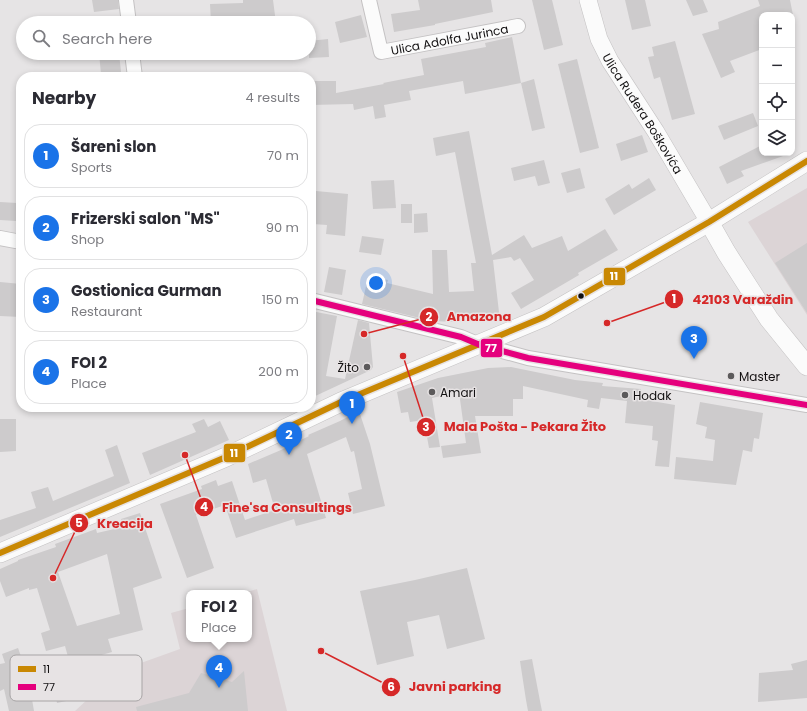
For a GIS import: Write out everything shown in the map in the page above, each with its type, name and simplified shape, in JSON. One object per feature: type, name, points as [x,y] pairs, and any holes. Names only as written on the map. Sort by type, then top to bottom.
[{"type":"main road","points":[[0,553],[226,457],[341,402],[544,317],[709,222],[807,161]]},
{"type":"main road","points":[[709,222],[726,252],[769,319],[807,366]]},
{"type":"street","points":[[126,0],[128,16]]},
{"type":"street","name":"Ulica Adolfa Jurinca","points":[[369,0],[381,52],[518,26]]},
{"type":"street","name":"Ulica Ruđera Boškovića","points":[[588,0],[599,39],[610,61],[656,132],[709,222]]},
{"type":"street","points":[[133,60],[134,72]]},
{"type":"street","points":[[0,238],[16,241]]},
{"type":"street","points":[[316,301],[461,337],[480,345],[528,358],[807,405]]},
{"type":"shaded area","points":[[807,188],[807,315],[748,222]]},
{"type":"shaded area","points":[[257,589],[287,711],[75,711],[86,701],[142,701],[142,663],[180,649],[171,613],[186,609],[186,642],[252,642],[252,591]]},
{"type":"building","points":[[92,0],[118,0],[119,9],[94,12]]},
{"type":"building","points":[[243,0],[273,0],[275,16],[211,16],[210,4],[243,3]]},
{"type":"building","points":[[418,0],[491,0],[493,12],[435,25],[394,32],[391,14],[420,10]]},
{"type":"building","points":[[532,0],[552,0],[563,45],[544,50]]},
{"type":"building","points":[[625,0],[645,0],[651,26],[632,30]]},
{"type":"building","points":[[686,0],[703,0],[708,12],[693,16]]},
{"type":"building","points":[[758,0],[790,0],[792,12],[759,12],[759,50],[730,61],[735,72],[721,78],[702,34],[719,29],[718,22],[760,6]]},
{"type":"building","points":[[361,15],[367,37],[340,43],[335,22]]},
{"type":"building","points":[[512,37],[521,83],[465,94],[463,81],[409,91],[411,100],[384,105],[386,117],[375,119],[373,106],[354,110],[353,104],[316,105],[316,81],[336,81],[336,93],[384,84],[383,83],[424,75],[421,59],[486,47],[485,43]]},
{"type":"building","points":[[328,39],[329,57],[316,58],[316,40]]},
{"type":"building","points":[[675,41],[695,114],[672,120],[660,77],[654,79],[648,57],[654,56],[652,47]]},
{"type":"building","points":[[577,59],[599,148],[580,153],[558,64]]},
{"type":"building","points":[[100,60],[120,60],[121,72],[101,72]]},
{"type":"building","points":[[534,79],[545,128],[532,131],[521,83]]},
{"type":"building","points":[[753,113],[758,126],[724,140],[718,126]]},
{"type":"building","points":[[469,131],[492,255],[524,235],[532,248],[562,236],[568,251],[605,229],[618,250],[521,309],[511,293],[534,280],[520,258],[514,261],[511,257],[493,260],[500,321],[432,321],[362,304],[367,282],[373,284],[375,277],[388,280],[387,283],[433,294],[432,250],[447,250],[449,292],[474,291],[471,263],[476,263],[455,152],[436,156],[433,138]]},
{"type":"building","points":[[642,135],[648,152],[621,161],[616,144]]},
{"type":"building","points":[[759,147],[759,156],[783,156],[741,171],[744,176],[727,184],[719,167]]},
{"type":"building","points":[[544,160],[550,183],[538,186],[535,176],[514,181],[511,168]]},
{"type":"building","points":[[580,168],[585,188],[567,193],[561,173]]},
{"type":"building","points":[[649,178],[656,190],[614,215],[605,199],[629,184],[632,189]]},
{"type":"building","points":[[394,180],[396,208],[373,209],[371,181]]},
{"type":"building","points":[[316,191],[348,194],[345,236],[326,234],[327,225],[316,224]]},
{"type":"building","points":[[0,202],[16,203],[16,221],[0,220]]},
{"type":"building","points":[[401,204],[412,204],[412,223],[401,223]]},
{"type":"building","points":[[427,213],[428,232],[414,233],[414,214]]},
{"type":"building","points":[[362,236],[384,239],[381,255],[359,252]]},
{"type":"building","points":[[807,243],[807,313],[775,263]]},
{"type":"building","points":[[329,267],[346,270],[342,295],[324,292]]},
{"type":"building","points":[[0,282],[16,284],[16,317],[0,316]]},
{"type":"building","points":[[316,312],[337,316],[326,376],[345,379],[358,320],[369,323],[373,367],[371,370],[316,396]]},
{"type":"building","points":[[511,367],[575,380],[603,383],[602,386],[641,389],[640,399],[675,405],[669,467],[655,466],[658,441],[652,440],[653,426],[625,423],[627,401],[601,398],[599,409],[587,407],[588,400],[523,386],[523,399],[513,399],[513,416],[475,416],[481,453],[443,458],[441,446],[466,443],[459,392],[432,398],[440,447],[429,448],[424,420],[410,422],[408,412],[401,413],[397,392],[438,378],[488,368]]},
{"type":"building","points":[[700,402],[763,413],[759,439],[754,438],[752,452],[743,450],[736,485],[674,479],[676,457],[713,461],[715,440],[705,438],[707,427],[696,424]]},
{"type":"building","points":[[359,411],[370,444],[385,506],[353,514],[348,493],[362,489],[354,451],[351,452],[346,437],[307,454],[326,518],[296,526],[294,519],[236,538],[225,505],[196,515],[214,568],[187,578],[160,504],[202,489],[201,486],[216,480],[218,486],[232,481],[245,520],[275,510],[266,479],[253,483],[248,464],[281,450],[309,436],[308,435]]},
{"type":"building","points":[[0,419],[16,419],[16,451],[0,452]]},
{"type":"building","points":[[204,419],[208,427],[220,421],[229,440],[150,475],[142,453],[196,432],[192,424]]},
{"type":"building","points":[[117,445],[130,483],[0,537],[0,520],[36,508],[31,492],[48,487],[53,501],[114,476],[105,450]]},
{"type":"building","points":[[140,513],[162,578],[133,588],[143,630],[108,639],[112,652],[102,655],[68,655],[65,646],[46,651],[41,633],[50,630],[37,588],[29,590],[29,588],[6,597],[0,581],[0,569],[18,560],[56,547],[55,544],[96,529],[97,533],[123,527],[121,519]],"holes":[[[107,554],[120,614],[77,626],[58,572]]]},
{"type":"building","points":[[467,568],[485,639],[447,649],[439,615],[407,622],[414,656],[377,665],[360,591]]},
{"type":"building","points":[[18,648],[20,655],[10,655],[10,701],[32,701],[34,711],[9,711],[4,689],[0,691],[0,664],[5,663],[2,654]]},
{"type":"building","points":[[532,659],[542,711],[528,711],[520,661]]},
{"type":"building","points":[[807,660],[807,698],[758,702],[759,673],[793,670],[791,664]]},
{"type":"building","points":[[244,671],[248,711],[137,711],[136,707],[189,693],[201,673],[232,682]]},
{"type":"transit line","name":"11","points":[[0,553],[226,457],[341,402],[544,317],[709,222],[807,161]]},
{"type":"transit line","name":"77","points":[[316,301],[461,337],[480,345],[528,358],[807,405]]},
{"type":"place","name":"42103 Varaždin","points":[[607,323]]},
{"type":"place","name":"Amazona","points":[[364,334]]},
{"type":"place","name":"Mala Pošta - Pekara Žito","points":[[403,356]]},
{"type":"place","name":"Gostionica Gurman","points":[[694,359]]},
{"type":"place","name":"Žito","points":[[367,367]]},
{"type":"place","name":"Master","points":[[731,376]]},
{"type":"place","name":"Amari","points":[[432,392]]},
{"type":"place","name":"Hodak","points":[[625,395]]},
{"type":"place","name":"Šareni slon","points":[[352,424]]},
{"type":"place","name":"Fine'sa Consultings","points":[[185,455]]},
{"type":"place","name":"Frizerski salon \"MS\"","points":[[289,455]]},
{"type":"place","name":"Kreacija","points":[[53,578]]},
{"type":"place","name":"Javni parking","points":[[321,651]]},
{"type":"place","name":"FOI 2","points":[[219,688]]}]
